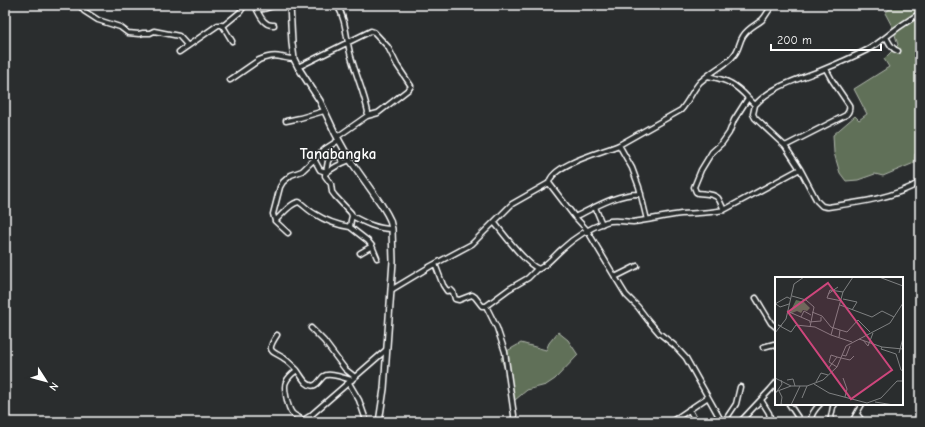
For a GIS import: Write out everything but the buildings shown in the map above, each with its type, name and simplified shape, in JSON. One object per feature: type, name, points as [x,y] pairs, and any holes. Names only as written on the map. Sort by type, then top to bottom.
[{"type":"main road","points":[[291,6],[292,43],[294,58],[298,67],[320,101],[350,160],[388,214],[392,229],[393,261],[384,389],[379,422]]},
{"type":"street","points":[[80,5],[84,11],[98,20],[120,27],[128,32],[139,34],[154,31],[179,36],[188,46]]},
{"type":"street","points":[[223,26],[240,12],[245,5]]},
{"type":"street","points":[[274,26],[270,26],[266,23],[260,17],[257,10],[276,5]]},
{"type":"street","points":[[337,5],[342,14],[352,58],[368,110],[367,116]]},
{"type":"street","points":[[391,290],[472,244],[509,207],[517,201],[549,184],[552,176],[558,171],[585,157],[612,148],[681,110],[696,87],[733,57],[747,31],[767,14],[773,5]]},
{"type":"street","points":[[920,13],[879,43],[866,50],[826,69],[795,80],[776,89],[755,105],[753,114],[757,120],[785,146],[800,169],[819,204],[822,206],[827,207],[892,195],[920,182]]},
{"type":"street","points":[[179,52],[218,25],[223,26]]},
{"type":"street","points":[[223,26],[232,41]]},
{"type":"street","points":[[288,233],[275,221],[273,213],[280,187],[283,182],[291,175],[302,171],[324,149],[338,138],[367,116],[378,112],[410,87],[388,47],[374,32],[371,31],[298,67]]},
{"type":"street","points":[[886,37],[894,50],[898,51]]},
{"type":"street","points":[[230,80],[260,59],[274,56],[288,59],[294,58]]},
{"type":"street","points":[[785,146],[846,115],[849,112],[849,105],[826,69]]},
{"type":"street","points":[[708,76],[729,82],[745,94],[755,105]]},
{"type":"street","points":[[724,210],[718,198],[698,193],[694,189],[694,185],[709,156],[722,143],[729,133],[748,98]]},
{"type":"street","points":[[286,121],[324,111]]},
{"type":"street","points":[[618,144],[632,168],[641,194],[646,220]]},
{"type":"street","points":[[343,162],[339,156],[331,157],[328,161],[325,176],[331,184],[332,192],[352,216],[377,227],[392,229]]},
{"type":"street","points":[[314,159],[320,170],[326,172],[343,162],[350,160]]},
{"type":"street","points":[[486,306],[509,289],[528,278],[537,268],[541,268],[570,242],[588,230],[611,221],[630,222],[680,214],[710,213],[724,210],[800,169]]},
{"type":"street","points":[[549,184],[588,230],[626,295],[659,333],[686,358],[723,422],[736,404],[740,387]]},
{"type":"street","points":[[576,217],[610,200],[633,194],[641,194]]},
{"type":"street","points":[[275,221],[293,204],[299,202],[313,213],[324,219],[337,225],[350,227],[368,241],[377,258]]},
{"type":"street","points":[[595,207],[602,224]]},
{"type":"street","points":[[350,227],[352,216]]},
{"type":"street","points":[[494,222],[519,252],[534,267],[537,268]]},
{"type":"street","points":[[360,253],[372,246]]},
{"type":"street","points":[[435,264],[443,284],[447,291],[451,290],[453,292],[455,299],[459,300],[472,295],[482,306],[486,306],[497,328],[505,352],[514,422]]},
{"type":"street","points":[[615,277],[638,266]]},
{"type":"street","points":[[756,298],[771,322],[775,325]]},
{"type":"street","points":[[311,328],[324,341],[352,380],[368,422]]},
{"type":"street","points":[[277,335],[272,342],[271,350],[273,353],[285,359],[310,385],[315,385],[323,376],[326,375],[352,380]]},
{"type":"street","points":[[763,347],[775,345]]},
{"type":"street","points":[[297,370],[287,380],[285,386],[289,408],[293,415],[303,421],[386,350]]},
{"type":"street","points":[[740,422],[775,384]]},
{"type":"street","points":[[772,388],[775,392]]},
{"type":"street","points":[[671,422],[708,397]]},
{"type":"street","points":[[761,400],[769,413],[771,422]]},
{"type":"street","points":[[790,405],[801,422]]},
{"type":"street","points":[[811,422],[812,415],[819,405]]},
{"type":"street","points":[[830,422],[835,405]]},
{"type":"street","points":[[852,422],[862,405]]},
{"type":"street","points":[[689,410],[696,422]]},
{"type":"street","points":[[857,414],[863,422]]},
{"type":"green space","points":[[894,5],[903,5],[914,8],[920,15],[920,152],[915,154],[914,163],[883,176],[875,174],[858,180],[846,181],[840,173],[834,153],[833,135],[855,116],[859,120],[867,114],[854,89],[889,67],[884,59],[898,45],[893,28],[885,13]]},
{"type":"green space","points":[[558,332],[568,340],[578,355],[555,379],[546,385],[527,390],[515,400],[501,358],[507,351],[521,343],[546,350],[549,343]]},
{"type":"district","name":"Tanabangka","points":[[338,154]]}]
